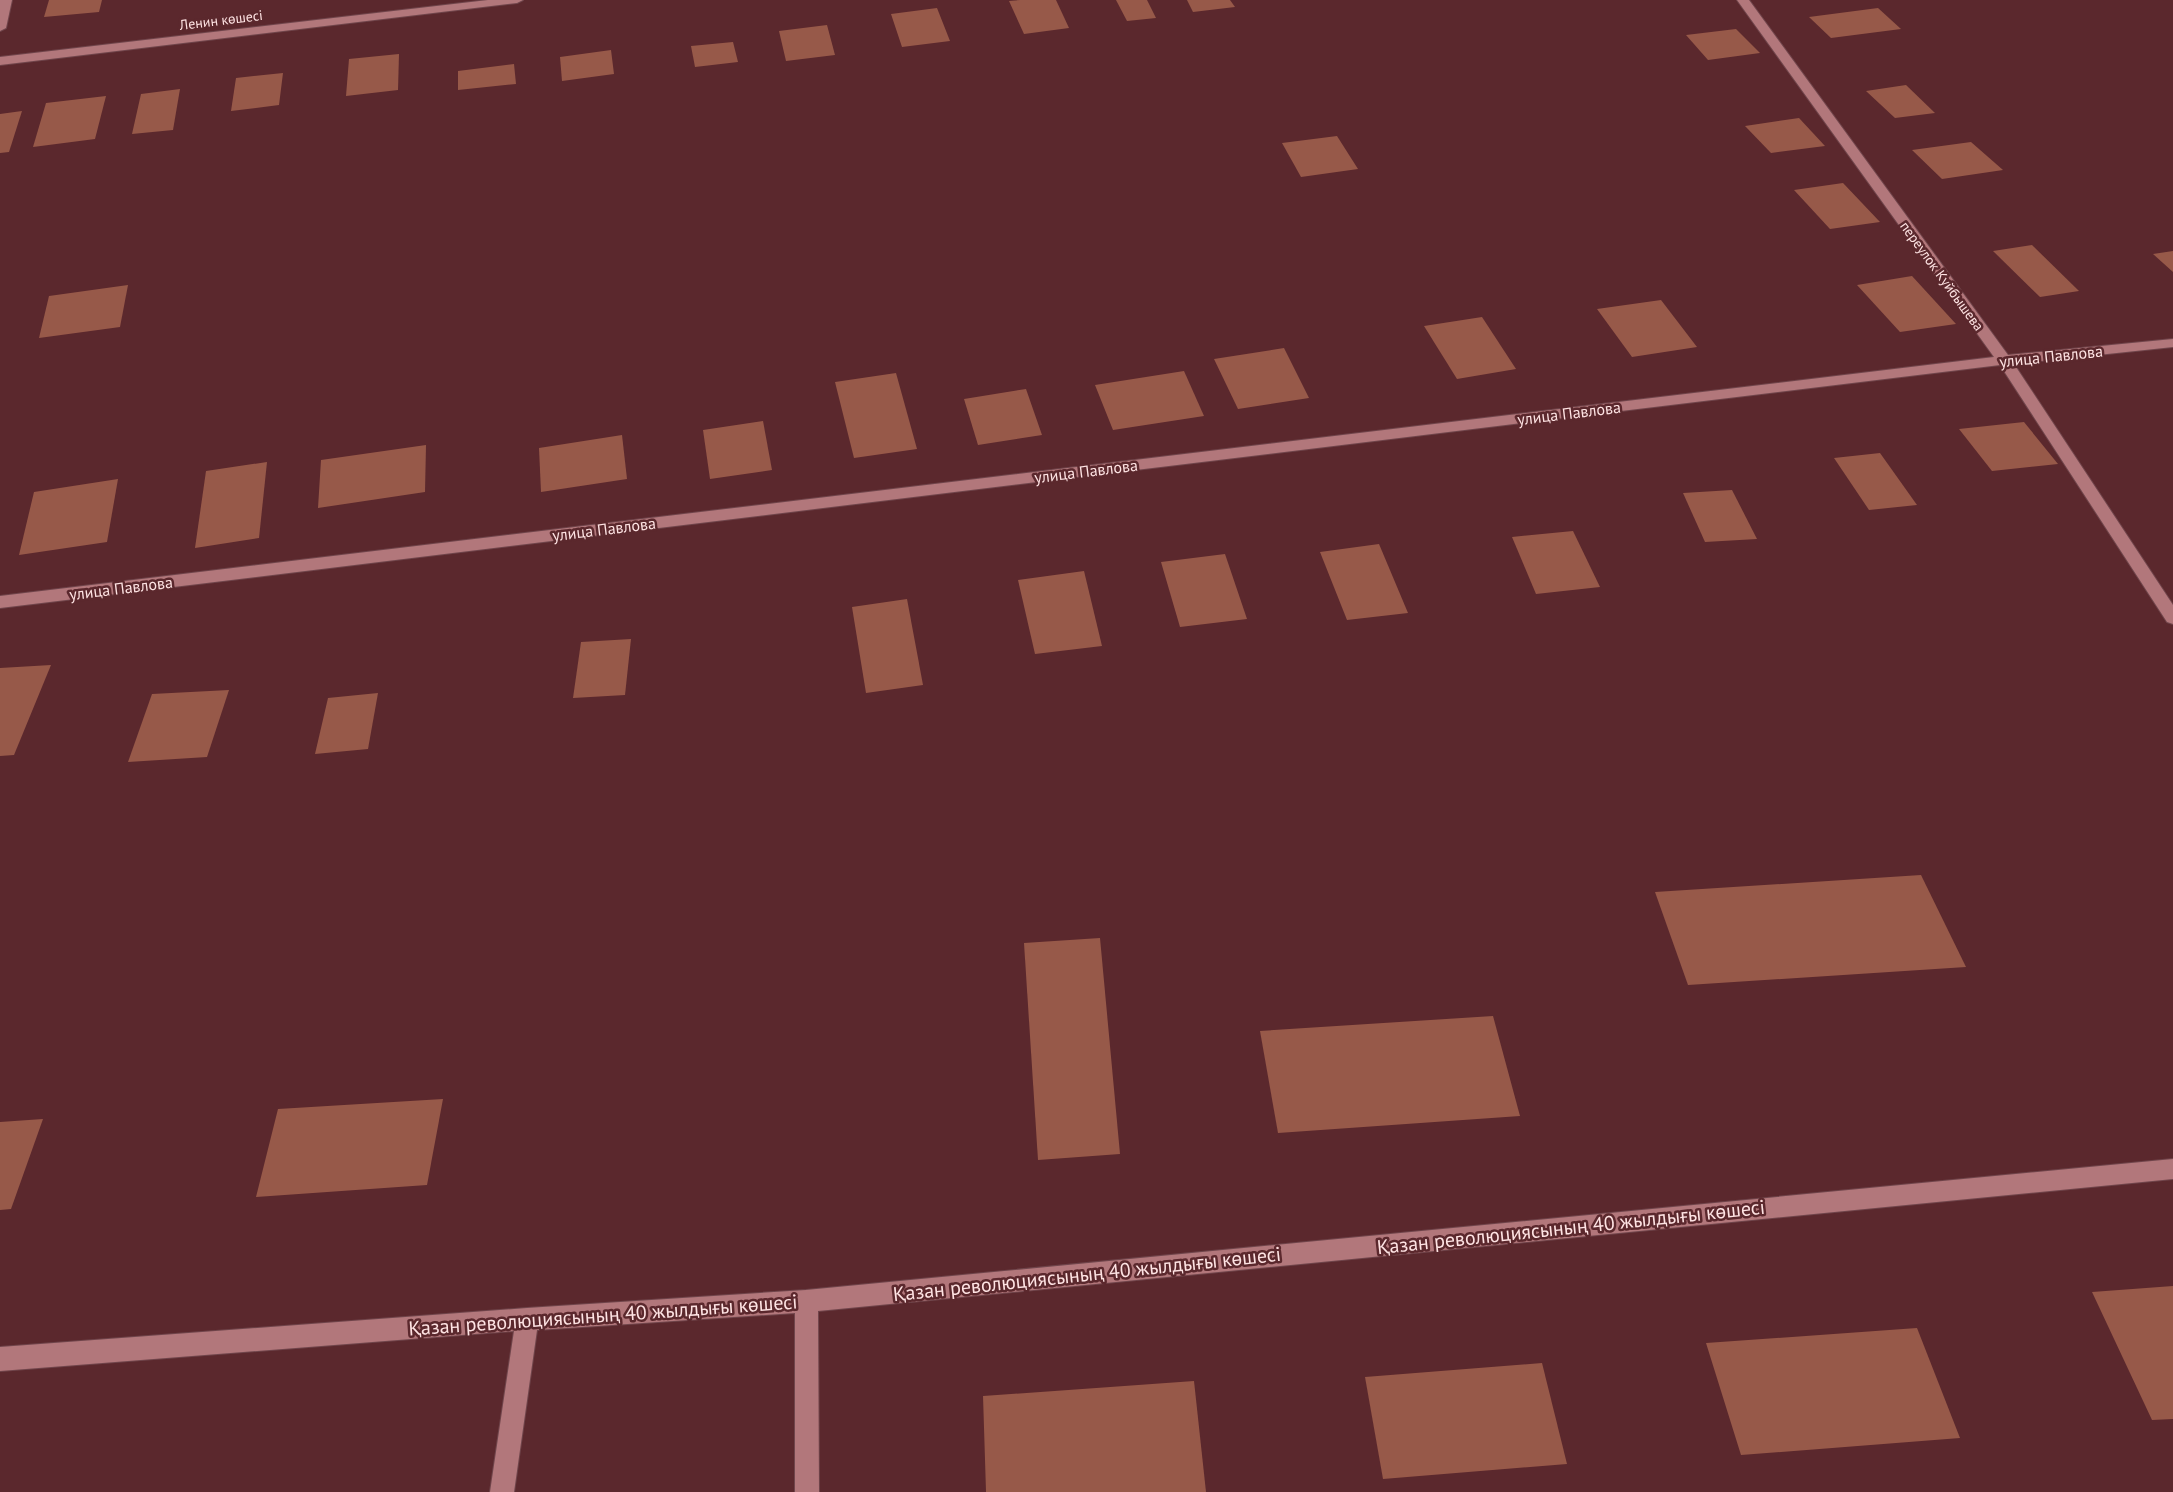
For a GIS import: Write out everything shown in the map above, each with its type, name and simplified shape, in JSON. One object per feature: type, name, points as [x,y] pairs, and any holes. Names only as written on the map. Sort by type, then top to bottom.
[{"type":"street","points":[[0,28],[6,0]]},
{"type":"street","name":"Ленин көшесі","points":[[0,61],[517,0]]},
{"type":"street","name":"переулок Куйбышева","points":[[1743,0],[2004,360],[2173,618]]},
{"type":"street","name":"улица Павлова","points":[[0,602],[2004,360],[2173,343]]},
{"type":"street","name":"Қазан революциясының 40 жылдығы көшесі","points":[[0,1359],[527,1319],[806,1301],[2173,1169]]},
{"type":"street","points":[[806,1301],[807,1492]]},
{"type":"street","points":[[502,1492],[527,1319]]},
{"type":"building","points":[[49,0],[102,0],[99,12],[44,17]]},
{"type":"building","points":[[1056,0],[1069,28],[1024,34],[1009,1]]},
{"type":"building","points":[[1116,0],[1147,0],[1156,18],[1127,21]]},
{"type":"building","points":[[1187,0],[1230,0],[1235,7],[1193,12]]},
{"type":"building","points":[[937,8],[950,41],[902,47],[891,14]]},
{"type":"building","points":[[1878,8],[1901,29],[1831,38],[1809,17]]},
{"type":"building","points":[[827,25],[835,55],[786,61],[779,31]]},
{"type":"building","points":[[1736,29],[1760,53],[1708,60],[1686,35]]},
{"type":"building","points":[[733,42],[738,62],[695,67],[691,46]]},
{"type":"building","points":[[611,50],[614,74],[562,81],[560,57]]},
{"type":"building","points":[[399,54],[398,90],[346,96],[349,59]]},
{"type":"building","points":[[514,64],[516,84],[458,90],[458,71]]},
{"type":"building","points":[[283,73],[279,105],[231,111],[236,78]]},
{"type":"building","points":[[1906,85],[1935,113],[1895,118],[1866,91]]},
{"type":"building","points":[[180,89],[173,130],[132,134],[141,94]]},
{"type":"building","points":[[106,96],[95,139],[33,147],[46,103]]},
{"type":"building","points":[[22,111],[9,152],[0,153],[0,114]]},
{"type":"building","points":[[1799,118],[1825,146],[1771,153],[1745,126]]},
{"type":"building","points":[[1337,136],[1358,169],[1301,177],[1282,143]]},
{"type":"building","points":[[1971,142],[2003,170],[1942,179],[1912,150]]},
{"type":"building","points":[[1843,183],[1880,222],[1830,229],[1794,190]]},
{"type":"building","points":[[2032,245],[2079,291],[2040,297],[1993,251]]},
{"type":"building","points":[[2173,251],[2173,272],[2153,254]]},
{"type":"building","points":[[1912,276],[1956,324],[1900,332],[1857,285]]},
{"type":"building","points":[[128,285],[120,327],[39,338],[49,296]]},
{"type":"building","points":[[1661,300],[1697,347],[1632,357],[1597,309]]},
{"type":"building","points":[[1482,317],[1516,369],[1457,379],[1424,326]]},
{"type":"building","points":[[1284,348],[1309,398],[1238,409],[1214,359]]},
{"type":"building","points":[[1184,371],[1204,416],[1113,430],[1095,385]]},
{"type":"building","points":[[896,373],[917,449],[854,458],[835,382]]},
{"type":"building","points":[[1026,389],[1042,435],[978,445],[964,399]]},
{"type":"building","points":[[763,421],[772,470],[710,479],[703,430]]},
{"type":"building","points":[[2024,422],[2058,464],[1992,471],[1959,429]]},
{"type":"building","points":[[622,435],[627,479],[541,492],[539,448]]},
{"type":"building","points":[[426,445],[425,492],[318,508],[321,460]]},
{"type":"building","points":[[1880,453],[1917,505],[1869,510],[1834,458]]},
{"type":"building","points":[[267,462],[259,538],[195,548],[206,471]]},
{"type":"building","points":[[118,479],[107,542],[19,555],[34,492]]},
{"type":"building","points":[[1732,490],[1757,539],[1705,542],[1683,493]]},
{"type":"building","points":[[1573,531],[1600,587],[1536,594],[1512,537]]},
{"type":"building","points":[[1379,544],[1408,613],[1347,620],[1320,552]]},
{"type":"building","points":[[1225,554],[1247,619],[1180,627],[1161,562]]},
{"type":"building","points":[[1084,571],[1102,646],[1035,654],[1018,580]]},
{"type":"building","points":[[907,599],[923,685],[866,693],[852,607]]},
{"type":"building","points":[[631,639],[625,695],[573,698],[581,642]]},
{"type":"building","points":[[51,665],[14,755],[0,756],[0,668]]},
{"type":"building","points":[[229,690],[207,757],[128,762],[152,694]]},
{"type":"building","points":[[378,693],[368,749],[315,754],[328,698]]},
{"type":"building","points":[[1921,875],[1966,967],[1688,985],[1655,892]]},
{"type":"building","points":[[1100,938],[1120,1154],[1038,1160],[1024,943]]},
{"type":"building","points":[[1493,1016],[1520,1116],[1278,1133],[1260,1031]]},
{"type":"building","points":[[443,1099],[427,1185],[256,1197],[278,1109]]},
{"type":"building","points":[[43,1119],[11,1209],[0,1210],[0,1122]]},
{"type":"building","points":[[2173,1286],[2173,1419],[2152,1420],[2092,1292]]},
{"type":"building","points":[[1917,1328],[1960,1438],[1741,1455],[1706,1343]]},
{"type":"building","points":[[1542,1363],[1567,1464],[1383,1479],[1365,1377]]},
{"type":"building","points":[[1194,1381],[1206,1492],[986,1492],[983,1396]]}]
